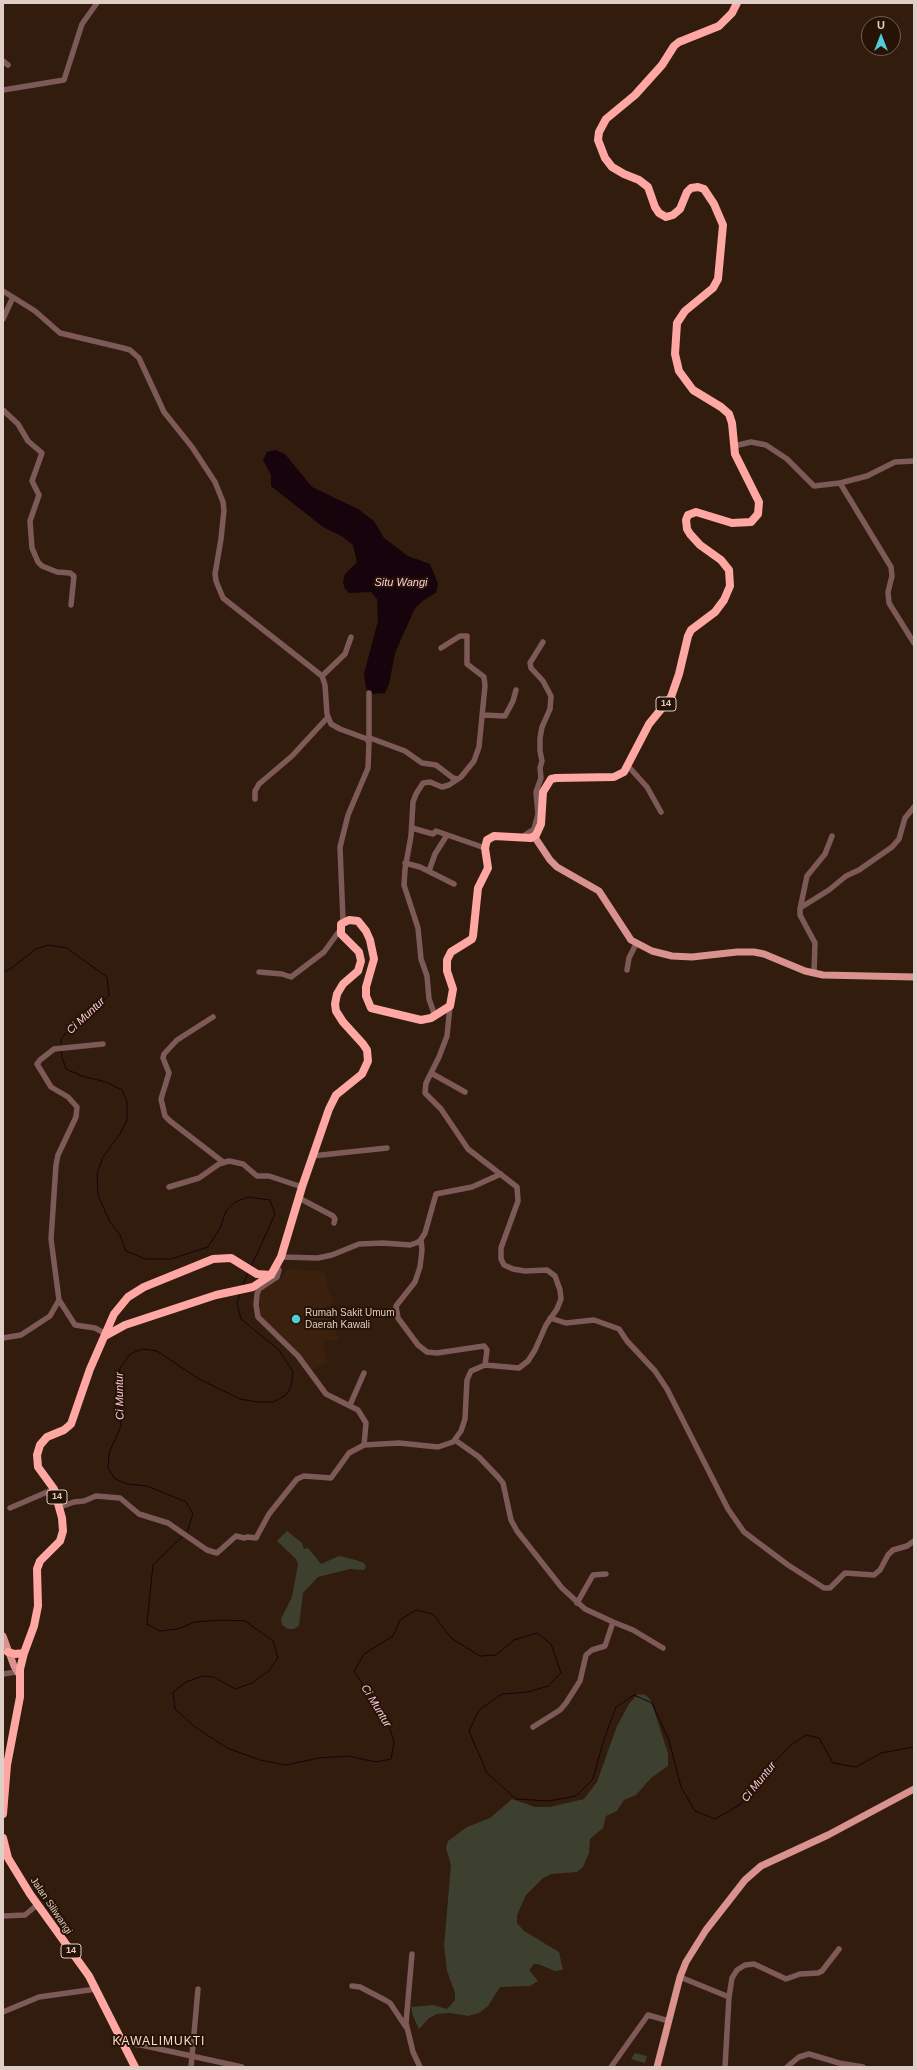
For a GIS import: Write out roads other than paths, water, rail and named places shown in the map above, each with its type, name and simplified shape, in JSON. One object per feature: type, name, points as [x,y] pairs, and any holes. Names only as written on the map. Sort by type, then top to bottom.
[{"type":"highway","name":"14","points":[[534,836],[541,824],[543,792],[551,779],[614,777],[624,772],[649,724],[671,697],[688,636],[696,625],[720,606],[730,586],[731,576],[726,566],[700,545],[687,529],[686,520],[688,515],[696,512],[737,524],[751,522],[758,514],[759,502],[739,463],[734,446],[732,423],[729,414],[721,407],[693,390],[680,371],[675,354],[677,323],[686,311],[713,288],[718,279],[724,231],[721,218],[706,191],[698,186],[691,188],[687,192],[680,209],[674,215],[666,217],[659,213],[655,207],[648,187],[639,180],[612,167],[605,158],[598,140],[600,129],[606,119],[635,95],[662,65],[674,46],[679,42],[719,26],[732,13],[738,3]]},
{"type":"highway","points":[[105,1335],[125,1325],[216,1295],[253,1287],[271,1275],[277,1267],[312,1156],[332,1101],[342,1090],[362,1074],[368,1062],[367,1050],[343,1022],[336,1011],[335,1004],[337,994],[343,984],[358,970],[361,961],[359,952],[342,937],[340,930],[343,921],[358,921],[366,931],[370,940],[374,959],[366,996],[371,1008],[421,1020],[435,1016],[450,1006],[453,989],[447,971],[447,960],[451,952],[472,939],[473,936],[478,888],[488,868],[485,848],[487,840],[494,836],[534,836]]},
{"type":"highway","name":"14","points":[[3,1813],[7,1765],[20,1697],[18,1674],[34,1626],[38,1606],[38,1565],[60,1541],[63,1531],[60,1508],[54,1489],[38,1467],[37,1450],[47,1437],[64,1430],[71,1424],[90,1369],[105,1335],[118,1308],[128,1297],[144,1288],[204,1262],[219,1258],[233,1260],[253,1272],[271,1275]]},
{"type":"highway","points":[[8,1652],[15,1654],[24,1653]]},
{"type":"highway","name":"Jalan Siliwangi","points":[[3,1838],[8,1858],[37,1905],[84,1968],[135,2067]]},
{"type":"main road","points":[[534,836],[550,860],[557,867],[599,891],[623,930],[636,944],[652,951],[672,956],[692,957],[737,952],[754,952],[823,975],[914,977]]},
{"type":"main road","points":[[3,1636],[8,1652],[18,1674]]},
{"type":"main road","points":[[656,2067],[680,1977],[694,1947],[725,1904],[754,1871],[775,1859],[828,1835],[914,1789]]},
{"type":"street","points":[[3,90],[64,80],[82,24],[97,3]]},
{"type":"street","points":[[3,291],[35,311],[60,333],[130,350],[139,358],[164,412],[192,446],[215,482],[223,502],[224,510],[222,539],[215,574],[222,598],[322,676],[325,685],[328,717],[333,726],[364,737],[369,741],[405,751],[422,763],[436,765],[453,778],[458,779]]},
{"type":"street","points":[[3,319],[13,296]]},
{"type":"street","points":[[3,410],[18,424],[28,441],[42,453],[32,481],[39,495],[30,521],[32,548],[38,562],[42,566],[56,572],[74,576],[71,605]]},
{"type":"street","points":[[734,446],[751,442],[766,445],[787,459],[814,486],[840,483],[874,473],[895,462],[914,461]]},
{"type":"street","points":[[840,483],[891,567],[892,576],[888,592],[889,603],[914,642]]},
{"type":"street","points":[[435,1016],[429,999],[427,976],[421,959],[418,928],[404,885],[405,863],[412,828],[413,802],[416,794],[424,783],[430,782],[439,786],[445,786],[458,779],[470,766],[478,753],[483,715],[485,681],[482,674],[467,664],[467,636],[460,636],[441,648]]},
{"type":"street","points":[[322,676],[345,654],[351,637]]},
{"type":"street","points":[[522,837],[534,829],[538,814],[536,792],[541,778],[540,768],[542,761],[540,738],[542,727],[550,709],[550,696],[543,681],[531,668],[530,663],[543,642]]},
{"type":"street","points":[[483,715],[504,717],[513,701],[516,690]]},
{"type":"street","points":[[343,921],[340,847],[348,815],[368,768],[369,693]]},
{"type":"street","points":[[255,799],[255,791],[258,784],[292,756],[328,717]]},
{"type":"street","points":[[628,766],[648,787],[661,812]]},
{"type":"street","points":[[800,910],[846,876],[858,871],[892,847],[900,839],[905,818],[914,807]]},
{"type":"street","points":[[412,828],[432,834],[436,831],[485,848]]},
{"type":"street","points":[[429,871],[435,854],[447,835]]},
{"type":"street","points":[[814,973],[815,943],[803,922],[800,910],[807,876],[825,854],[832,836]]},
{"type":"street","points":[[405,863],[429,871],[454,884]]},
{"type":"street","points":[[259,972],[282,974],[291,977],[324,952],[340,930]]},
{"type":"street","points":[[627,970],[629,958],[636,944]]},
{"type":"street","points":[[60,1508],[74,1502],[84,1501],[96,1496],[116,1497],[126,1501],[139,1514],[165,1521],[214,1553],[220,1553],[237,1535],[244,1538],[248,1536],[255,1538],[276,1504],[297,1479],[304,1476],[331,1478],[349,1453],[364,1445],[399,1443],[438,1447],[455,1440],[461,1431],[465,1419],[468,1375],[476,1368],[485,1365],[513,1369],[523,1366],[532,1355],[550,1318],[557,1309],[560,1299],[558,1283],[555,1276],[547,1270],[525,1271],[513,1269],[504,1265],[501,1259],[503,1241],[519,1196],[516,1185],[468,1149],[441,1109],[425,1094],[425,1087],[446,1036],[450,1006]]},
{"type":"street","points":[[213,1017],[176,1040],[164,1054],[163,1058],[169,1073],[161,1099],[165,1116],[223,1162]]},
{"type":"street","points":[[103,1044],[56,1049],[40,1060],[38,1067],[52,1088],[72,1100],[76,1104],[78,1110],[57,1157],[56,1165],[51,1239],[59,1300],[75,1325],[95,1328],[105,1335]]},
{"type":"street","points":[[431,1073],[465,1092]]},
{"type":"street","points":[[312,1156],[387,1148]]},
{"type":"street","points":[[169,1186],[199,1178],[223,1162],[236,1162],[248,1168],[257,1176],[269,1176],[302,1187]]},
{"type":"street","points":[[485,1365],[487,1350],[484,1346],[437,1353],[427,1352],[418,1345],[398,1318],[396,1306],[415,1282],[420,1267],[422,1250],[421,1239],[436,1194],[472,1187],[501,1174]]},
{"type":"street","points":[[299,1198],[333,1216],[335,1219],[334,1224]]},
{"type":"street","points":[[281,1256],[318,1258],[332,1256],[359,1244],[383,1242],[410,1245],[421,1239]]},
{"type":"street","points":[[277,1267],[277,1277],[259,1289],[257,1294],[256,1305],[258,1317],[294,1351],[326,1394],[355,1407],[364,1418],[366,1430],[364,1445]]},
{"type":"street","points":[[3,1338],[21,1335],[50,1316],[59,1300]]},
{"type":"street","points":[[550,1318],[566,1322],[594,1320],[619,1329],[627,1341],[655,1371],[667,1389],[728,1509],[744,1532],[788,1565],[824,1588],[830,1588],[846,1573],[874,1575],[880,1570],[888,1555],[893,1550],[907,1546],[914,1541]]},
{"type":"street","points":[[350,1405],[364,1373]]},
{"type":"street","points":[[455,1440],[479,1457],[498,1477],[504,1487],[511,1520],[521,1538],[562,1588],[577,1603],[632,1630],[663,1648]]},
{"type":"street","points":[[10,1508],[54,1489]]},
{"type":"street","points":[[577,1603],[594,1575],[606,1574]]},
{"type":"street","points":[[533,1727],[560,1710],[566,1703],[579,1683],[586,1655],[592,1650],[605,1646],[614,1622]]},
{"type":"street","points":[[3,1674],[18,1674]]},
{"type":"street","points":[[3,1916],[25,1916],[37,1905]]},
{"type":"street","points":[[725,2067],[729,1997],[734,1974],[745,1965],[759,1965],[786,1979],[800,1974],[821,1972],[839,1949]]},
{"type":"street","points":[[406,2027],[412,1954]]},
{"type":"street","points":[[680,1977],[729,1997]]},
{"type":"street","points":[[352,1986],[360,1987],[385,2000],[392,2007],[406,2027],[420,2067]]},
{"type":"street","points":[[3,2012],[39,1997],[96,1989]]},
{"type":"street","points":[[192,2067],[198,1989]]},
{"type":"street","points":[[611,2067],[648,2015],[669,2021]]},
{"type":"street","points":[[122,2043],[141,2045],[242,2067]]},
{"type":"street","points":[[787,2067],[799,2057],[809,2054],[839,2063],[863,2067]]},
{"type":"water","name":"Situ Wangi","points":[[276,450],[285,454],[312,487],[358,509],[374,521],[384,538],[408,556],[430,564],[438,584],[436,593],[424,600],[415,608],[395,653],[389,684],[385,693],[370,694],[366,688],[364,674],[378,621],[377,599],[371,592],[349,593],[345,589],[343,583],[345,574],[357,562],[353,545],[343,537],[323,527],[271,486],[271,475],[263,460],[267,452]]},
{"type":"waterway","name":"Ci Muntur","points":[[3,973],[36,949],[48,945],[67,948],[107,977],[109,995],[92,1013],[70,1029],[61,1039],[61,1045]]},
{"type":"waterway","name":"Ci Muntur","points":[[61,1050],[66,1069],[82,1076],[106,1082],[122,1090],[127,1101],[127,1120],[120,1134],[103,1157],[97,1173],[98,1195],[110,1222],[120,1235],[126,1251],[146,1259],[171,1259],[208,1247],[220,1228],[226,1211],[235,1202],[248,1197],[270,1200],[275,1214],[251,1267]]},
{"type":"waterway","name":"Ci Muntur","points":[[243,1285],[248,1273]]},
{"type":"waterway","name":"Ci Muntur","points":[[187,1532],[193,1514],[186,1502],[147,1486],[127,1484],[115,1479],[108,1468],[109,1453],[121,1426],[118,1383],[120,1368],[130,1354],[142,1349],[157,1351],[199,1379],[240,1399],[257,1402],[273,1402],[286,1395],[291,1386],[293,1372],[279,1350],[241,1319],[237,1303],[240,1294]]},
{"type":"waterway","name":"Ci Muntur","points":[[183,1536],[153,1565],[147,1624],[160,1631],[177,1629],[195,1622],[223,1620],[245,1621],[273,1641],[278,1658],[269,1671],[252,1683],[235,1689],[214,1677],[202,1676],[186,1682],[173,1692],[175,1709],[195,1727],[227,1748],[260,1760],[286,1765],[319,1758],[348,1756],[376,1762],[391,1759],[394,1742],[388,1722],[354,1671],[364,1654],[393,1636],[400,1620],[416,1610],[433,1614],[451,1638],[480,1656],[496,1655],[514,1640],[537,1633],[551,1644],[561,1673],[548,1686],[528,1692],[502,1694],[479,1710],[469,1731],[487,1773],[516,1799],[549,1801],[576,1796],[593,1779],[604,1739],[616,1707],[634,1695],[652,1703],[669,1740],[681,1787],[695,1811],[715,1819],[741,1804],[765,1772],[791,1745],[806,1735],[819,1738],[833,1763],[856,1767],[881,1753],[914,1747]]},
{"type":"place","name":"Rumah Sakit Umum Daerah Kawali","points":[[296,1319]]},
{"type":"district","name":"KAWALIMUKTI","points":[[159,2042]]}]
